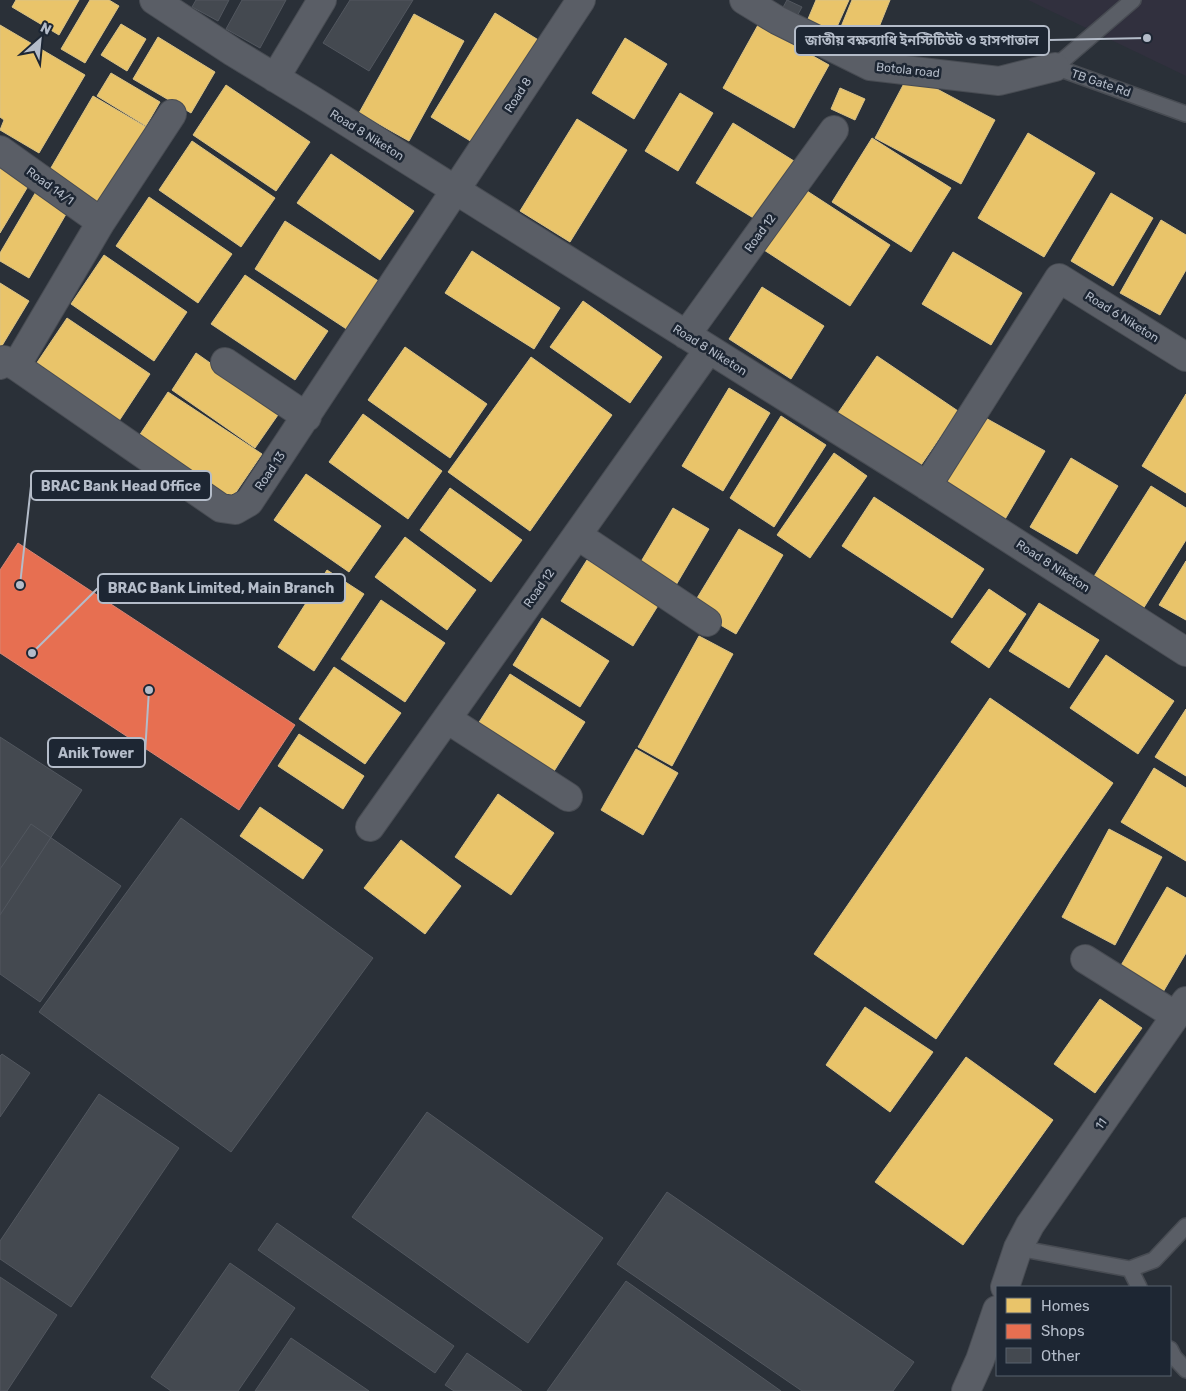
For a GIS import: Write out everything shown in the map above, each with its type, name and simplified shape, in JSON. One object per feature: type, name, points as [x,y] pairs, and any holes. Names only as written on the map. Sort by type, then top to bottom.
[{"type":"street","name":"Road 8 Niketon","points":[[154,0],[233,52],[927,486],[1186,652]]},
{"type":"street","points":[[275,78],[322,0]]},
{"type":"street","name":"Road 8","points":[[456,190],[581,0]]},
{"type":"street","name":"Botola road","points":[[744,0],[777,20],[870,66],[999,82],[1055,67]]},
{"type":"street","points":[[8,365],[172,114]]},
{"type":"street","name":"Road 12","points":[[686,335],[834,130]]},
{"type":"street","name":"Road 14/1","points":[[0,150],[101,222]]},
{"type":"street","name":"Road 13","points":[[8,365],[221,508],[235,510],[249,502],[456,190]]},
{"type":"street","name":"Road 6 Niketon","points":[[927,486],[1059,278],[1186,357]]},
{"type":"street","name":"Road 12","points":[[370,827],[709,349]]},
{"type":"street","points":[[225,362],[307,417]]},
{"type":"street","points":[[577,535],[707,622]]},
{"type":"street","points":[[447,719],[568,797]]},
{"type":"street","points":[[1085,959],[1181,1008]]},
{"type":"street","name":"11","points":[[1005,1286],[1018,1248],[1030,1225],[1181,1008]]},
{"type":"street","points":[[966,1391],[980,1360],[996,1313]]},
{"type":"lane","name":"TB Gate Rd","points":[[1133,0],[1055,67],[1186,114]]},
{"type":"lane","points":[[1018,1248],[1130,1268],[1154,1260],[1186,1226]]},
{"type":"lane","points":[[1130,1268],[1139,1286]]},
{"type":"lane","points":[[1171,1351],[1186,1370]]},
{"type":"shaded area","points":[[1028,0],[1186,0],[1186,76]]},
{"type":"building: Homes","points":[[16,0],[79,0],[59,35],[12,7]]},
{"type":"building: Homes","points":[[90,0],[109,0],[119,6],[85,63],[61,49]]},
{"type":"building: Homes","points":[[816,0],[849,0],[832,38],[805,26]]},
{"type":"building: Homes","points":[[852,0],[890,0],[869,52],[836,39]]},
{"type":"building: Homes","points":[[495,13],[540,41],[477,145],[431,117]]},
{"type":"building: Homes","points":[[414,14],[464,41],[409,141],[359,113]]},
{"type":"building: Homes","points":[[121,24],[146,39],[127,71],[101,55]]},
{"type":"building: Homes","points":[[0,25],[85,75],[39,153],[0,130],[4,120],[0,117]]},
{"type":"building: Homes","points":[[758,25],[829,65],[794,128],[723,88]]},
{"type":"building: Homes","points":[[158,37],[215,72],[191,113],[133,79]]},
{"type":"building: Homes","points":[[625,38],[667,64],[634,119],[592,93]]},
{"type":"building: Homes","points":[[111,73],[160,102],[146,126],[97,96]]},
{"type":"building: Homes","points":[[909,74],[995,120],[961,184],[875,138]]},
{"type":"building: Homes","points":[[226,85],[310,142],[276,191],[193,135]]},
{"type":"building: Homes","points":[[840,88],[865,99],[855,120],[831,109]]},
{"type":"building: Homes","points":[[680,93],[713,113],[678,171],[645,151]]},
{"type":"building: Homes","points":[[93,96],[146,127],[98,209],[45,178]]},
{"type":"building: Homes","points":[[577,119],[627,150],[570,242],[520,211]]},
{"type":"building: Homes","points":[[733,123],[802,166],[765,225],[696,183]]},
{"type":"building: Homes","points":[[1028,133],[1095,173],[1044,257],[978,218]]},
{"type":"building: Homes","points":[[872,138],[951,188],[911,252],[832,202]]},
{"type":"building: Homes","points":[[192,141],[275,198],[241,247],[159,190]]},
{"type":"building: Homes","points":[[331,154],[414,211],[380,260],[297,203]]},
{"type":"building: Homes","points":[[0,158],[33,178],[0,233]]},
{"type":"building: Homes","points":[[804,189],[890,245],[850,306],[764,250]]},
{"type":"building: Homes","points":[[37,190],[69,209],[29,278],[0,261],[0,253]]},
{"type":"building: Homes","points":[[1111,193],[1153,218],[1113,286],[1071,261]]},
{"type":"building: Homes","points":[[149,197],[232,254],[198,303],[116,246]]},
{"type":"building: Homes","points":[[1161,220],[1186,235],[1186,270],[1160,315],[1120,293]]},
{"type":"building: Homes","points":[[285,221],[380,282],[348,330],[255,269]]},
{"type":"building: Homes","points":[[472,251],[560,308],[534,349],[445,293]]},
{"type":"building: Homes","points":[[953,252],[1022,293],[991,345],[922,304]]},
{"type":"building: Homes","points":[[104,255],[187,312],[154,361],[71,304]]},
{"type":"building: Homes","points":[[245,275],[328,331],[295,380],[211,324]]},
{"type":"building: Homes","points":[[0,283],[29,301],[0,349]]},
{"type":"building: Homes","points":[[762,287],[824,326],[791,379],[729,339]]},
{"type":"building: Homes","points":[[583,301],[662,357],[630,403],[550,347]]},
{"type":"building: Homes","points":[[67,318],[150,374],[117,424],[34,367]]},
{"type":"building: Homes","points":[[405,347],[487,404],[450,458],[368,400]]},
{"type":"building: Homes","points":[[196,353],[280,412],[255,448],[172,390]]},
{"type":"building: Homes","points":[[877,356],[958,411],[917,471],[836,416]]},
{"type":"building: Homes","points":[[531,357],[612,415],[530,531],[448,472]]},
{"type":"building: Homes","points":[[729,388],[770,413],[723,491],[682,466]]},
{"type":"building: Homes","points":[[168,392],[262,454],[228,504],[135,442]]},
{"type":"building: Homes","points":[[1186,394],[1186,493],[1142,466]]},
{"type":"building: Homes","points":[[363,414],[442,471],[408,519],[329,462]]},
{"type":"building: Homes","points":[[781,416],[826,445],[774,527],[730,498]]},
{"type":"building: Homes","points":[[982,416],[1045,451],[1004,521],[942,486]]},
{"type":"building: Homes","points":[[834,453],[867,476],[810,558],[777,535]]},
{"type":"building: Homes","points":[[1071,458],[1118,486],[1077,554],[1030,527]]},
{"type":"building: Homes","points":[[306,474],[381,526],[349,572],[274,520]]},
{"type":"building: Homes","points":[[1151,486],[1186,508],[1186,540],[1143,609],[1093,578]]},
{"type":"building: Homes","points":[[450,488],[522,540],[491,582],[420,530]]},
{"type":"building: Homes","points":[[874,497],[984,569],[952,618],[842,546]]},
{"type":"building: Homes","points":[[673,508],[709,529],[669,597],[633,575]]},
{"type":"building: Homes","points":[[739,529],[783,555],[736,634],[691,608]]},
{"type":"building: Homes","points":[[405,537],[476,590],[447,630],[375,577]]},
{"type":"building: Homes","points":[[587,560],[659,604],[633,646],[561,601]]},
{"type":"building: Homes","points":[[1186,561],[1186,620],[1159,605]]},
{"type":"building: Homes","points":[[327,570],[364,594],[314,671],[278,647]]},
{"type":"building: Homes","points":[[989,589],[1026,614],[989,668],[951,642]]},
{"type":"building: Homes","points":[[381,600],[445,643],[405,702],[341,659]]},
{"type":"building: Homes","points":[[1039,603],[1099,640],[1069,688],[1009,651]]},
{"type":"building: Homes","points":[[542,618],[609,661],[580,707],[513,665]]},
{"type":"building: Homes","points":[[699,636],[733,654],[672,766],[638,747]]},
{"type":"building: Homes","points":[[1106,655],[1174,701],[1138,754],[1070,708]]},
{"type":"building: Homes","points":[[334,667],[401,713],[365,764],[299,719]]},
{"type":"building: Homes","points":[[510,674],[585,722],[551,776],[476,727]]},
{"type":"building: Homes","points":[[990,698],[1113,783],[936,1039],[814,954]]},
{"type":"building: Homes","points":[[1186,709],[1186,776],[1155,757]]},
{"type":"building: Homes","points":[[299,734],[364,776],[343,809],[278,766]]},
{"type":"building: Homes","points":[[636,749],[678,773],[643,835],[601,810]]},
{"type":"building: Homes","points":[[1154,768],[1186,788],[1186,861],[1121,822]]},
{"type":"building: Homes","points":[[498,794],[554,833],[511,895],[455,857]]},
{"type":"building: Homes","points":[[260,807],[323,850],[303,879],[240,836]]},
{"type":"building: Homes","points":[[1109,829],[1162,857],[1115,945],[1062,917]]},
{"type":"building: Homes","points":[[401,840],[461,886],[425,934],[364,888]]},
{"type":"building: Homes","points":[[1167,887],[1186,898],[1186,953],[1156,1004],[1113,979]]},
{"type":"building: Homes","points":[[1100,999],[1142,1028],[1095,1093],[1054,1064]]},
{"type":"building: Homes","points":[[865,1007],[933,1052],[890,1112],[826,1065]]},
{"type":"building: Homes","points":[[966,1057],[1053,1120],[963,1245],[875,1182]]},
{"type":"building: Shops","points":[[18,543],[295,725],[239,810],[0,653],[0,570]]},
{"type":"building: Other","points":[[196,0],[229,0],[218,21],[192,7]]},
{"type":"building: Other","points":[[242,0],[286,0],[260,48],[226,29]]},
{"type":"building: Other","points":[[350,0],[413,0],[369,71],[323,43]]},
{"type":"building: Other","points":[[787,0],[802,7],[796,18],[781,11]]},
{"type":"building: Other","points":[[0,737],[82,790],[0,915]]},
{"type":"building: Other","points":[[181,818],[373,958],[231,1152],[39,1012]]},
{"type":"building: Other","points":[[31,824],[121,886],[40,1002],[0,974],[0,869]]},
{"type":"building: Other","points":[[2,1054],[30,1073],[0,1117],[0,1056]]},
{"type":"building: Other","points":[[99,1094],[179,1148],[71,1307],[0,1259],[0,1241]]},
{"type":"building: Other","points":[[427,1112],[603,1238],[528,1343],[352,1217]]},
{"type":"building: Other","points":[[667,1192],[914,1362],[893,1391],[802,1391],[617,1264]]},
{"type":"building: Other","points":[[277,1223],[454,1346],[435,1373],[258,1250]]},
{"type":"building: Other","points":[[230,1263],[295,1308],[238,1391],[171,1391],[151,1377]]},
{"type":"building: Other","points":[[0,1277],[57,1315],[7,1391],[0,1391]]},
{"type":"building: Other","points":[[626,1281],[781,1391],[547,1391]]},
{"type":"building: Other","points":[[291,1338],[369,1391],[255,1391]]},
{"type":"building: Other","points":[[467,1353],[522,1391],[454,1391],[445,1385]]},
{"type":"place","name":"জাতীয় বক্ষব্যাধি ইনস্টিটিউট ও হাসপাতাল","points":[[1147,38]]},
{"type":"place","name":"BRAC Bank Head Office","points":[[20,585]]},
{"type":"place","name":"BRAC Bank Limited, Main Branch","points":[[32,653]]},
{"type":"place","name":"Anik Tower","points":[[149,690]]}]
